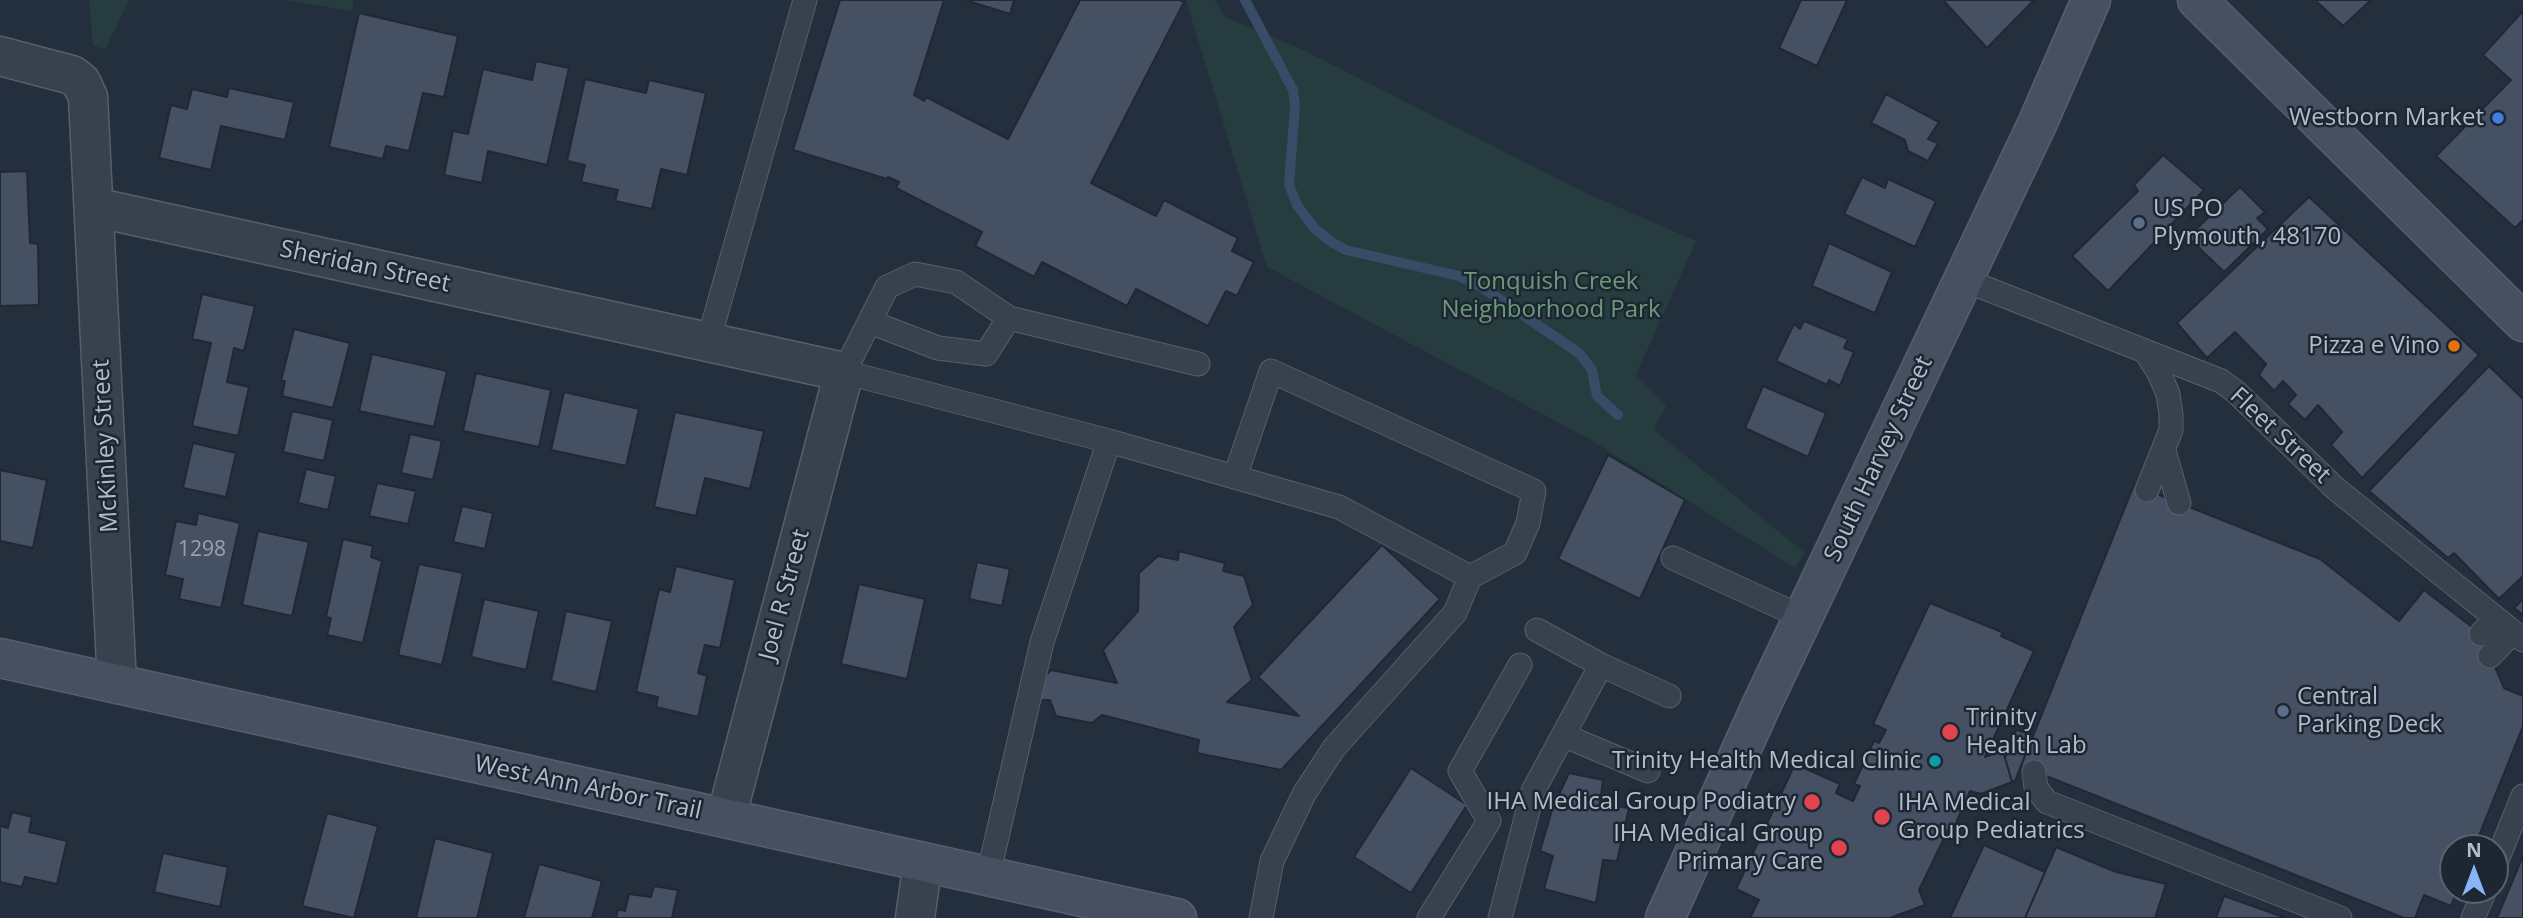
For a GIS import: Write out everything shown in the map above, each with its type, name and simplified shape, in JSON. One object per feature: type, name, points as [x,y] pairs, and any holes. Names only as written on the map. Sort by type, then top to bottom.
[{"type":"street","name":"South Harvey Street","points":[[1665,918],[1962,279],[2039,122],[2091,0]]},
{"type":"street","points":[[2197,0],[2523,322]]},
{"type":"street","points":[[0,56],[72,75],[80,82],[88,97],[94,207]]},
{"type":"street","name":"Sheridan Street","points":[[94,207],[844,372]]},
{"type":"street","name":"McKinley Street","points":[[94,207],[117,684]]},
{"type":"street","name":"Joel R Street","points":[[726,818],[844,372]]},
{"type":"street","name":"West Ann Arbor Trail","points":[[0,658],[1177,918]]},
{"type":"street","points":[[915,918],[923,862]]},
{"type":"lane","points":[[708,342],[805,0]]},
{"type":"lane","points":[[1198,364],[1009,318],[956,282],[915,274],[887,287],[844,372],[1109,441],[1339,507],[1470,577]]},
{"type":"lane","name":"Fleet Street","points":[[1962,279],[2206,375],[2236,392],[2336,489],[2503,631]]},
{"type":"lane","points":[[870,322],[938,348],[986,355],[1009,318]]},
{"type":"lane","points":[[2147,354],[2160,373],[2168,394],[2171,430],[2147,490]]},
{"type":"lane","points":[[1235,477],[1271,371],[1534,491],[1528,523],[1515,553],[1470,577],[1455,613],[1334,748],[1304,794],[1272,861],[1261,918]]},
{"type":"lane","points":[[988,876],[1042,642],[1109,441]]},
{"type":"lane","points":[[2164,451],[2179,503]]},
{"type":"lane","points":[[1673,558],[1804,618]]},
{"type":"lane","points":[[1537,631],[1601,665],[1669,696]]},
{"type":"lane","points":[[2490,656],[2503,631]]},
{"type":"lane","points":[[1500,918],[1533,791],[1601,665]]},
{"type":"lane","points":[[1429,918],[1489,821],[1460,771],[1520,666]]},
{"type":"lane","points":[[1563,735],[1648,771]]},
{"type":"lane","points":[[2034,772],[2036,788],[2047,802],[2340,918]]},
{"type":"lane","points":[[2508,834],[2523,796]]},
{"type":"green space","points":[[89,0],[129,0],[105,50],[93,45]]},
{"type":"green space","points":[[287,0],[354,0],[352,11]]},
{"type":"green space","name":"Tonquish Creek Neighborhood Park","points":[[1186,0],[1215,0],[1225,17],[1299,48],[1586,193],[1696,241],[1636,375],[1666,405],[1654,430],[1805,553],[1795,568],[1591,440],[1267,267]]},
{"type":"building","points":[[840,0],[944,0],[914,95],[924,101],[926,97],[1008,139],[1080,0],[1184,2],[1091,183],[1156,216],[1164,200],[1238,238],[1232,251],[1254,262],[1237,296],[1226,291],[1208,326],[1136,289],[1127,306],[1042,262],[1034,277],[975,246],[982,232],[896,188],[899,182],[793,150]]},
{"type":"building","points":[[965,0],[1014,0],[1010,14]]},
{"type":"building","points":[[1801,0],[1847,0],[1817,66],[1779,48]]},
{"type":"building","points":[[1943,0],[2034,0],[1987,48]]},
{"type":"building","points":[[2315,0],[2371,0],[2343,26]]},
{"type":"building","name":"Westborn Market","points":[[2523,11],[2523,220],[2515,228],[2436,156],[2511,80],[2483,55]]},
{"type":"building","points":[[359,13],[458,36],[444,97],[423,93],[409,151],[386,146],[383,159],[329,147]]},
{"type":"building","points":[[536,61],[569,68],[547,165],[488,151],[482,183],[444,175],[453,131],[468,134],[483,69],[532,80]]},
{"type":"building","points":[[585,79],[646,93],[649,80],[706,93],[687,175],[661,169],[652,209],[615,201],[618,190],[581,182],[585,165],[567,161]]},
{"type":"building","points":[[229,88],[294,102],[285,140],[221,126],[211,170],[159,158],[171,105],[187,109],[192,89],[227,97]]},
{"type":"building","points":[[1886,94],[1939,122],[1928,139],[1938,143],[1928,161],[1908,151],[1905,140],[1871,123]]},
{"type":"building","name":"US PO Plymouth, 48170","points":[[2163,155],[2204,190],[2108,291],[2072,256],[2138,191],[2134,185]]},
{"type":"building","points":[[27,171],[30,243],[38,244],[39,305],[0,306],[0,172]]},
{"type":"building","points":[[1862,177],[1885,188],[1888,179],[1936,201],[1915,247],[1844,214]]},
{"type":"building","points":[[2240,187],[2265,212],[2257,218],[2268,229],[2224,272],[2188,237]]},
{"type":"building","points":[[2309,197],[2479,355],[2362,478],[2331,445],[2342,432],[2318,405],[2305,420],[2288,404],[2296,395],[2283,381],[2274,391],[2259,375],[2266,364],[2235,332],[2207,358],[2177,323]]},
{"type":"building","points":[[1829,243],[1892,272],[1875,313],[1812,286]]},
{"type":"building","points":[[202,294],[255,306],[244,351],[234,348],[227,382],[249,387],[238,436],[192,426],[211,343],[192,339]]},
{"type":"building","points":[[1804,321],[1848,339],[1844,348],[1854,352],[1840,386],[1829,380],[1827,385],[1776,361],[1794,324],[1800,329]]},
{"type":"building","points":[[294,329],[350,343],[333,408],[282,396],[285,381],[281,381]]},
{"type":"building","points":[[372,354],[447,371],[434,427],[359,411]]},
{"type":"building","points":[[2489,366],[2523,399],[2523,576],[2499,599],[2454,553],[2448,558],[2369,491]]},
{"type":"building","points":[[476,373],[551,390],[539,447],[463,431]]},
{"type":"building","points":[[1763,386],[1826,413],[1808,457],[1745,428]]},
{"type":"building","points":[[564,392],[639,409],[626,466],[551,450]]},
{"type":"building","points":[[292,411],[333,420],[324,461],[283,452]]},
{"type":"building","points":[[675,412],[764,431],[750,489],[705,478],[696,516],[654,507]]},
{"type":"building","points":[[410,434],[442,441],[433,480],[401,473]]},
{"type":"building","points":[[193,443],[236,453],[226,497],[183,488]]},
{"type":"building","points":[[1608,455],[1685,500],[1640,599],[1558,559]]},
{"type":"building","points":[[306,469],[336,476],[328,510],[298,503]]},
{"type":"building","points":[[0,470],[47,480],[33,548],[0,541]]},
{"type":"building","points":[[377,483],[416,491],[408,524],[369,516]]},
{"type":"building","name":"Central Parking Deck","points":[[2134,485],[2320,559],[2399,621],[2424,590],[2481,634],[2504,688],[2523,696],[2523,726],[2480,834],[2439,834],[2439,901],[2424,895],[2415,918],[2404,918],[2021,766]]},
{"type":"building","points":[[462,506],[493,513],[485,549],[453,542]]},
{"type":"building","points":[[198,513],[240,523],[221,608],[179,599],[183,579],[165,575],[176,521],[196,525]]},
{"type":"building","points":[[258,531],[309,542],[292,616],[242,605]]},
{"type":"building","points":[[343,539],[373,546],[371,557],[382,561],[363,643],[327,635],[331,618],[326,617]]},
{"type":"building","points":[[1382,545],[1440,599],[1281,770],[1197,753],[1199,740],[1102,715],[1092,723],[1056,716],[1050,700],[1041,700],[1039,683],[1051,670],[1117,683],[1103,650],[1138,611],[1139,573],[1158,556],[1178,560],[1179,551],[1225,563],[1223,571],[1244,576],[1253,605],[1234,627],[1252,680],[1227,702],[1299,716],[1258,677]]},
{"type":"building","points":[[977,562],[1010,569],[1002,606],[969,599]]},
{"type":"building","points":[[419,564],[463,573],[442,665],[398,655]]},
{"type":"building","points":[[676,566],[735,580],[720,648],[705,645],[698,673],[707,676],[698,717],[656,707],[658,697],[636,692],[659,589],[670,592]]},
{"type":"building","points":[[859,584],[925,599],[907,679],[841,664]]},
{"type":"building","points":[[484,599],[539,611],[526,670],[471,657]]},
{"type":"building","points":[[2523,599],[2523,615],[2514,608]]},
{"type":"building","name":"Trinity Health Medical Clinic","points":[[1930,603],[1997,630],[2003,633],[2001,636],[2034,651],[1985,757],[2003,751],[2012,782],[1981,794],[1970,791],[1953,830],[1949,828],[1919,890],[1925,905],[1890,918],[1750,918],[1759,900],[1736,889],[1795,764],[1840,784],[1836,793],[1853,801],[1860,786],[1854,784],[1874,741],[1879,743],[1886,730],[1873,724]]},
{"type":"building","points":[[566,611],[612,621],[596,692],[551,681]]},
{"type":"building","points":[[2016,730],[2033,735],[2015,781],[2012,782],[2005,758]]},
{"type":"building","points":[[1411,768],[1467,805],[1411,893],[1354,857]]},
{"type":"building","points":[[1569,773],[1603,780],[1600,803],[1629,808],[1617,861],[1603,860],[1596,903],[1544,889],[1553,856],[1540,851],[1552,810]]},
{"type":"building","points":[[12,812],[32,817],[29,832],[67,841],[57,884],[25,877],[22,887],[0,882],[0,826],[8,828]]},
{"type":"building","points":[[327,813],[378,826],[354,918],[302,906]]},
{"type":"building","points":[[435,838],[493,853],[477,918],[416,918]]},
{"type":"building","points":[[1984,845],[2045,872],[2025,918],[1950,918]]},
{"type":"building","points":[[2056,847],[2116,872],[2166,884],[2155,918],[2025,918]]},
{"type":"building","points":[[163,853],[228,867],[220,907],[154,892]]},
{"type":"building","points":[[2523,856],[2523,918],[2497,918],[2503,904],[2509,904],[2509,889]]},
{"type":"building","points":[[539,864],[602,881],[592,918],[524,918]]},
{"type":"building","points":[[654,886],[678,890],[672,918],[616,918],[618,909],[625,911],[629,894],[651,897]]},
{"type":"building","points":[[2224,896],[2286,918],[2216,918]]},
{"type":"waterway","points":[[1245,0],[1293,90],[1295,106],[1289,185],[1297,205],[1315,229],[1346,250],[1459,276],[1480,286],[1579,353],[1592,370],[1597,396],[1618,415]]},
{"type":"place","name":"Westborn Market","points":[[2498,118]]},
{"type":"place","name":"US PO Plymouth, 48170","points":[[2139,223]]},
{"type":"place","name":"Pizza e Vino","points":[[2454,346]]},
{"type":"place","name":"Central Parking Deck","points":[[2283,711]]},
{"type":"place","name":"Trinity Health Lab","points":[[1950,732]]},
{"type":"place","name":"Trinity Health Medical Clinic","points":[[1935,761]]},
{"type":"place","name":"IHA Medical Group Podiatry","points":[[1812,802]]},
{"type":"place","name":"IHA Medical Group Pediatrics","points":[[1882,817]]},
{"type":"place","name":"IHA Medical Group Primary Care","points":[[1839,848]]}]
